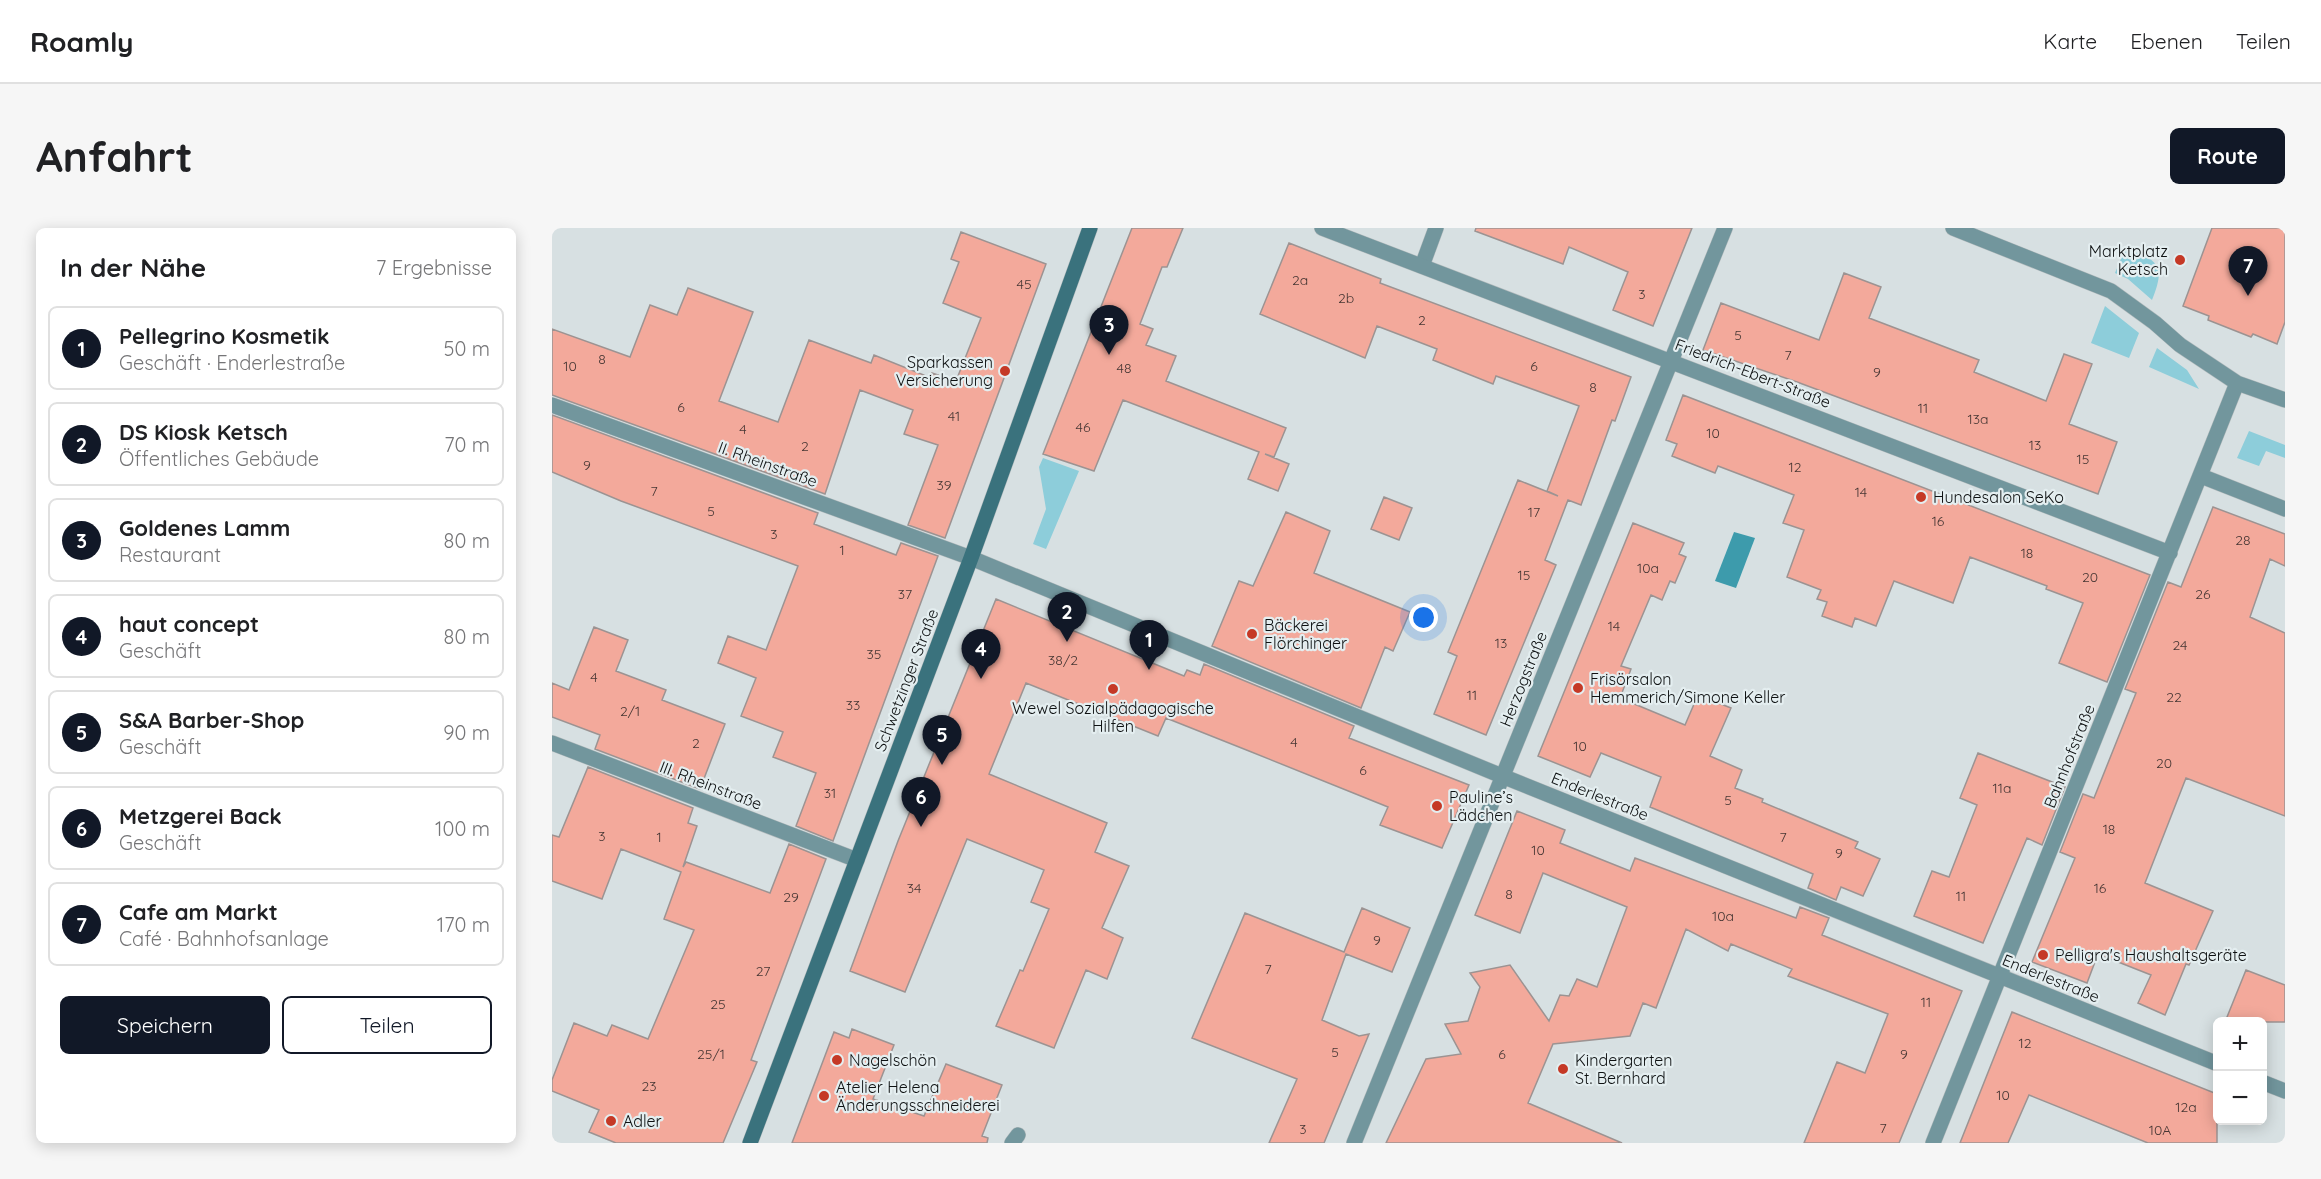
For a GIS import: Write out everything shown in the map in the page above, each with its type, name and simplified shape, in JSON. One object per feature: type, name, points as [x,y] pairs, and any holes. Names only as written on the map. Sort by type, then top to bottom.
[{"type":"street","name":"Schwetzinger Straße","points":[[750,1143],[971,558],[1090,228]]},
{"type":"street","name":"Friedrich-Ebert-Straße","points":[[1322,228],[2170,552]]},
{"type":"street","points":[[1422,266],[1436,228]]},
{"type":"street","name":"Herzogstraße","points":[[1354,1143],[1725,228]]},
{"type":"street","points":[[1953,228],[2111,291],[2155,323],[2180,345],[2237,383],[2285,400]]},
{"type":"street","name":"Bahnhofstraße","points":[[1933,1143],[2237,383]]},
{"type":"street","name":"II. Rheinstraße","points":[[552,405],[971,558]]},
{"type":"street","points":[[2201,476],[2285,509]]},
{"type":"street","name":"Enderlestraße","points":[[971,558],[1502,776],[2213,1062]]},
{"type":"street","name":"III. Rheinstraße","points":[[552,743],[857,860]]},
{"type":"street","points":[[2267,1084],[2285,1091]]},
{"type":"shaded area","points":[[2125,249],[2146,257],[2159,271],[2152,300],[2128,279],[2115,273]]},
{"type":"shaded area","points":[[2105,306],[2139,333],[2129,358],[2091,343]]},
{"type":"shaded area","points":[[2157,348],[2187,370],[2199,389],[2149,367]]},
{"type":"shaded area","points":[[2249,431],[2285,445],[2285,458],[2266,451],[2259,466],[2237,458]]},
{"type":"shaded area","points":[[1043,458],[1079,471],[1046,549],[1033,544],[1046,509],[1039,467]]},
{"type":"shaded area","points":[[1734,532],[1755,538],[1736,588],[1715,581]]},
{"type":"building","points":[[1132,228],[1183,228],[1167,267],[1162,267],[1140,324],[1153,329],[1146,345],[1176,356],[1166,381],[1286,428],[1274,457],[1265,454],[1289,464],[1278,491],[1248,479],[1259,452],[1123,400],[1094,471],[1043,454]]},
{"type":"building","points":[[1476,228],[1692,228],[1653,326],[1613,310],[1628,272],[1569,247],[1563,264],[1475,231]]},
{"type":"building","points":[[2212,228],[2285,228],[2285,322],[2277,344],[2253,334],[2251,337],[2208,320],[2209,316],[2183,306]]},
{"type":"building","points":[[961,232],[1046,264],[945,538],[908,525],[938,445],[904,434],[913,410],[860,390],[825,494],[552,395],[552,329],[630,357],[650,305],[677,315],[688,288],[753,312],[719,401],[778,422],[809,340],[871,363],[874,355],[931,378],[932,373],[956,381],[981,318],[943,303],[959,262],[951,259]]},
{"type":"building","points":[[1289,243],[1381,279],[1380,283],[1631,377],[1615,421],[1612,420],[1581,505],[1568,500],[1545,560],[1556,565],[1486,735],[1434,714],[1457,656],[1448,652],[1518,480],[1558,496],[1547,491],[1579,406],[1496,376],[1493,384],[1433,360],[1437,349],[1377,326],[1365,358],[1260,314]]},
{"type":"building","points":[[1844,273],[1881,287],[1869,318],[1979,360],[1974,372],[2046,401],[2064,354],[2092,364],[2069,424],[2117,442],[2098,494],[1797,382],[1703,350],[1721,303],[1819,340]]},
{"type":"building","points":[[1683,395],[2150,575],[2107,682],[2059,663],[2083,603],[2046,589],[2047,586],[1970,557],[1953,603],[1894,581],[1876,626],[1855,618],[1852,627],[1822,616],[1827,602],[1817,599],[1821,590],[1787,577],[1804,530],[1783,523],[1794,495],[1718,466],[1715,473],[1672,456],[1677,444],[1666,440]]},
{"type":"building","points":[[552,415],[818,513],[814,524],[896,555],[901,543],[938,556],[833,841],[796,826],[816,773],[773,757],[783,732],[741,716],[756,678],[718,663],[728,636],[766,650],[798,566],[621,501],[552,472]]},
{"type":"building","points":[[1384,497],[1412,508],[1399,540],[1371,529]]},
{"type":"building","points":[[2213,507],[2285,534],[2285,566],[2270,559],[2250,617],[2285,633],[2285,816],[2186,778],[2145,883],[2213,911],[2189,965],[2186,964],[2165,1015],[2138,1003],[2151,975],[2098,954],[2087,983],[2032,962],[2075,858],[2060,852],[2083,794],[2094,798],[2136,693],[2125,689],[2168,582],[2181,587]]},
{"type":"building","points":[[1286,512],[1330,531],[1314,573],[1410,612],[1393,651],[1385,647],[1361,708],[1212,646],[1239,581],[1253,586]]},
{"type":"building","points":[[1633,523],[1684,543],[1679,554],[1686,557],[1675,583],[1670,581],[1662,600],[1651,595],[1621,666],[1631,669],[1620,698],[1685,725],[1698,695],[1731,708],[1710,756],[1742,770],[1735,788],[1763,799],[1762,802],[1858,842],[1855,848],[1880,859],[1863,896],[1841,887],[1836,900],[1808,888],[1813,874],[1650,807],[1661,777],[1601,753],[1590,777],[1538,756]]},
{"type":"building","points":[[996,599],[1184,676],[1187,670],[1200,675],[1204,664],[1354,726],[1349,738],[1469,785],[1442,848],[1380,825],[1388,807],[1166,718],[1158,736],[1026,683],[989,774],[1107,823],[1095,852],[1129,866],[1102,928],[1123,938],[1107,979],[1086,970],[1054,1048],[996,1026],[1020,970],[1023,971],[1049,909],[1031,902],[1044,870],[967,839],[905,992],[850,971],[898,841]]},
{"type":"building","points":[[594,627],[628,640],[616,671],[666,690],[662,700],[725,724],[700,789],[595,749],[600,735],[552,717],[552,683],[569,690]]},
{"type":"building","points":[[1978,753],[2065,787],[2042,845],[2027,838],[1983,943],[1914,916],[1932,871],[1949,877],[1977,805],[1960,798]]},
{"type":"building","points":[[588,767],[693,808],[688,823],[697,826],[683,867],[686,862],[770,893],[789,844],[826,859],[751,1060],[757,1062],[723,1143],[616,1143],[589,1132],[599,1110],[552,1091],[552,1080],[574,1023],[607,1036],[612,1025],[648,1039],[694,930],[664,919],[681,872],[621,849],[602,899],[552,881],[552,835],[559,837]]},
{"type":"building","points":[[1517,811],[1565,830],[1560,843],[1630,871],[1635,858],[1796,918],[1800,907],[1829,918],[1822,935],[1962,991],[1899,1143],[1804,1143],[1837,1062],[1865,1073],[1888,1014],[1788,976],[1792,969],[1731,944],[1728,951],[1686,929],[1656,1008],[1643,1003],[1630,1036],[1553,1044],[1528,1103],[1622,1143],[1386,1143],[1426,1059],[1461,1054],[1445,1024],[1468,1021],[1480,987],[1470,973],[1510,965],[1549,1021],[1560,995],[1569,996],[1577,979],[1597,987],[1627,907],[1543,873],[1520,933],[1475,915]]},
{"type":"building","points":[[1362,908],[1410,928],[1392,972],[1346,954],[1322,1020],[1359,1036],[1369,1034],[1324,1143],[1269,1143],[1297,1079],[1192,1038],[1245,913],[1344,952]]},
{"type":"building","points":[[2246,970],[2285,985],[2285,1022],[2267,1022],[2267,1017],[2227,1017]]},
{"type":"building","points":[[2012,1012],[2213,1092],[2213,1125],[2217,1125],[2217,1143],[2148,1143],[2029,1095],[2008,1143],[1960,1143]]},
{"type":"building","points":[[852,1029],[894,1045],[873,1099],[924,1116],[946,1064],[1002,1085],[982,1136],[988,1138],[987,1143],[792,1143],[834,1032],[849,1038]]},
{"type":"place","name":"Marktplatz Ketsch","points":[[2180,260]]},
{"type":"place","name":"Cafe am Markt","points":[[2248,296]]},
{"type":"place","name":"Goldenes Lamm","points":[[1109,355]]},
{"type":"place","name":"Sparkassen Versicherung","points":[[1005,371]]},
{"type":"place","name":"Hundesalon SeKo","points":[[1921,497]]},
{"type":"place","name":"Bäckerei Flörchinger","points":[[1252,634]]},
{"type":"place","name":"DS Kiosk Ketsch","points":[[1067,642]]},
{"type":"place","name":"Pellegrino Kosmetik","points":[[1149,670]]},
{"type":"place","name":"haut concept","points":[[981,679]]},
{"type":"place","name":"Frisörsalon Hemmerich/Simone Keller","points":[[1578,688]]},
{"type":"place","name":"Wewel Sozialpädagogische Hilfen","points":[[1113,689]]},
{"type":"place","name":"S&A Barber-Shop","points":[[942,765]]},
{"type":"place","name":"Pauline’s Lädchen","points":[[1437,806]]},
{"type":"place","name":"Metzgerei Back","points":[[921,827]]},
{"type":"place","name":"Pelligra's Haushaltsgeräte","points":[[2043,955]]},
{"type":"place","name":"Nagelschön","points":[[837,1060]]},
{"type":"place","name":"Kindergarten St. Bernhard","points":[[1563,1069]]},
{"type":"place","name":"Atelier Helena Änderungsschneiderei","points":[[824,1096]]},
{"type":"place","name":"Adler","points":[[611,1121]]}]
